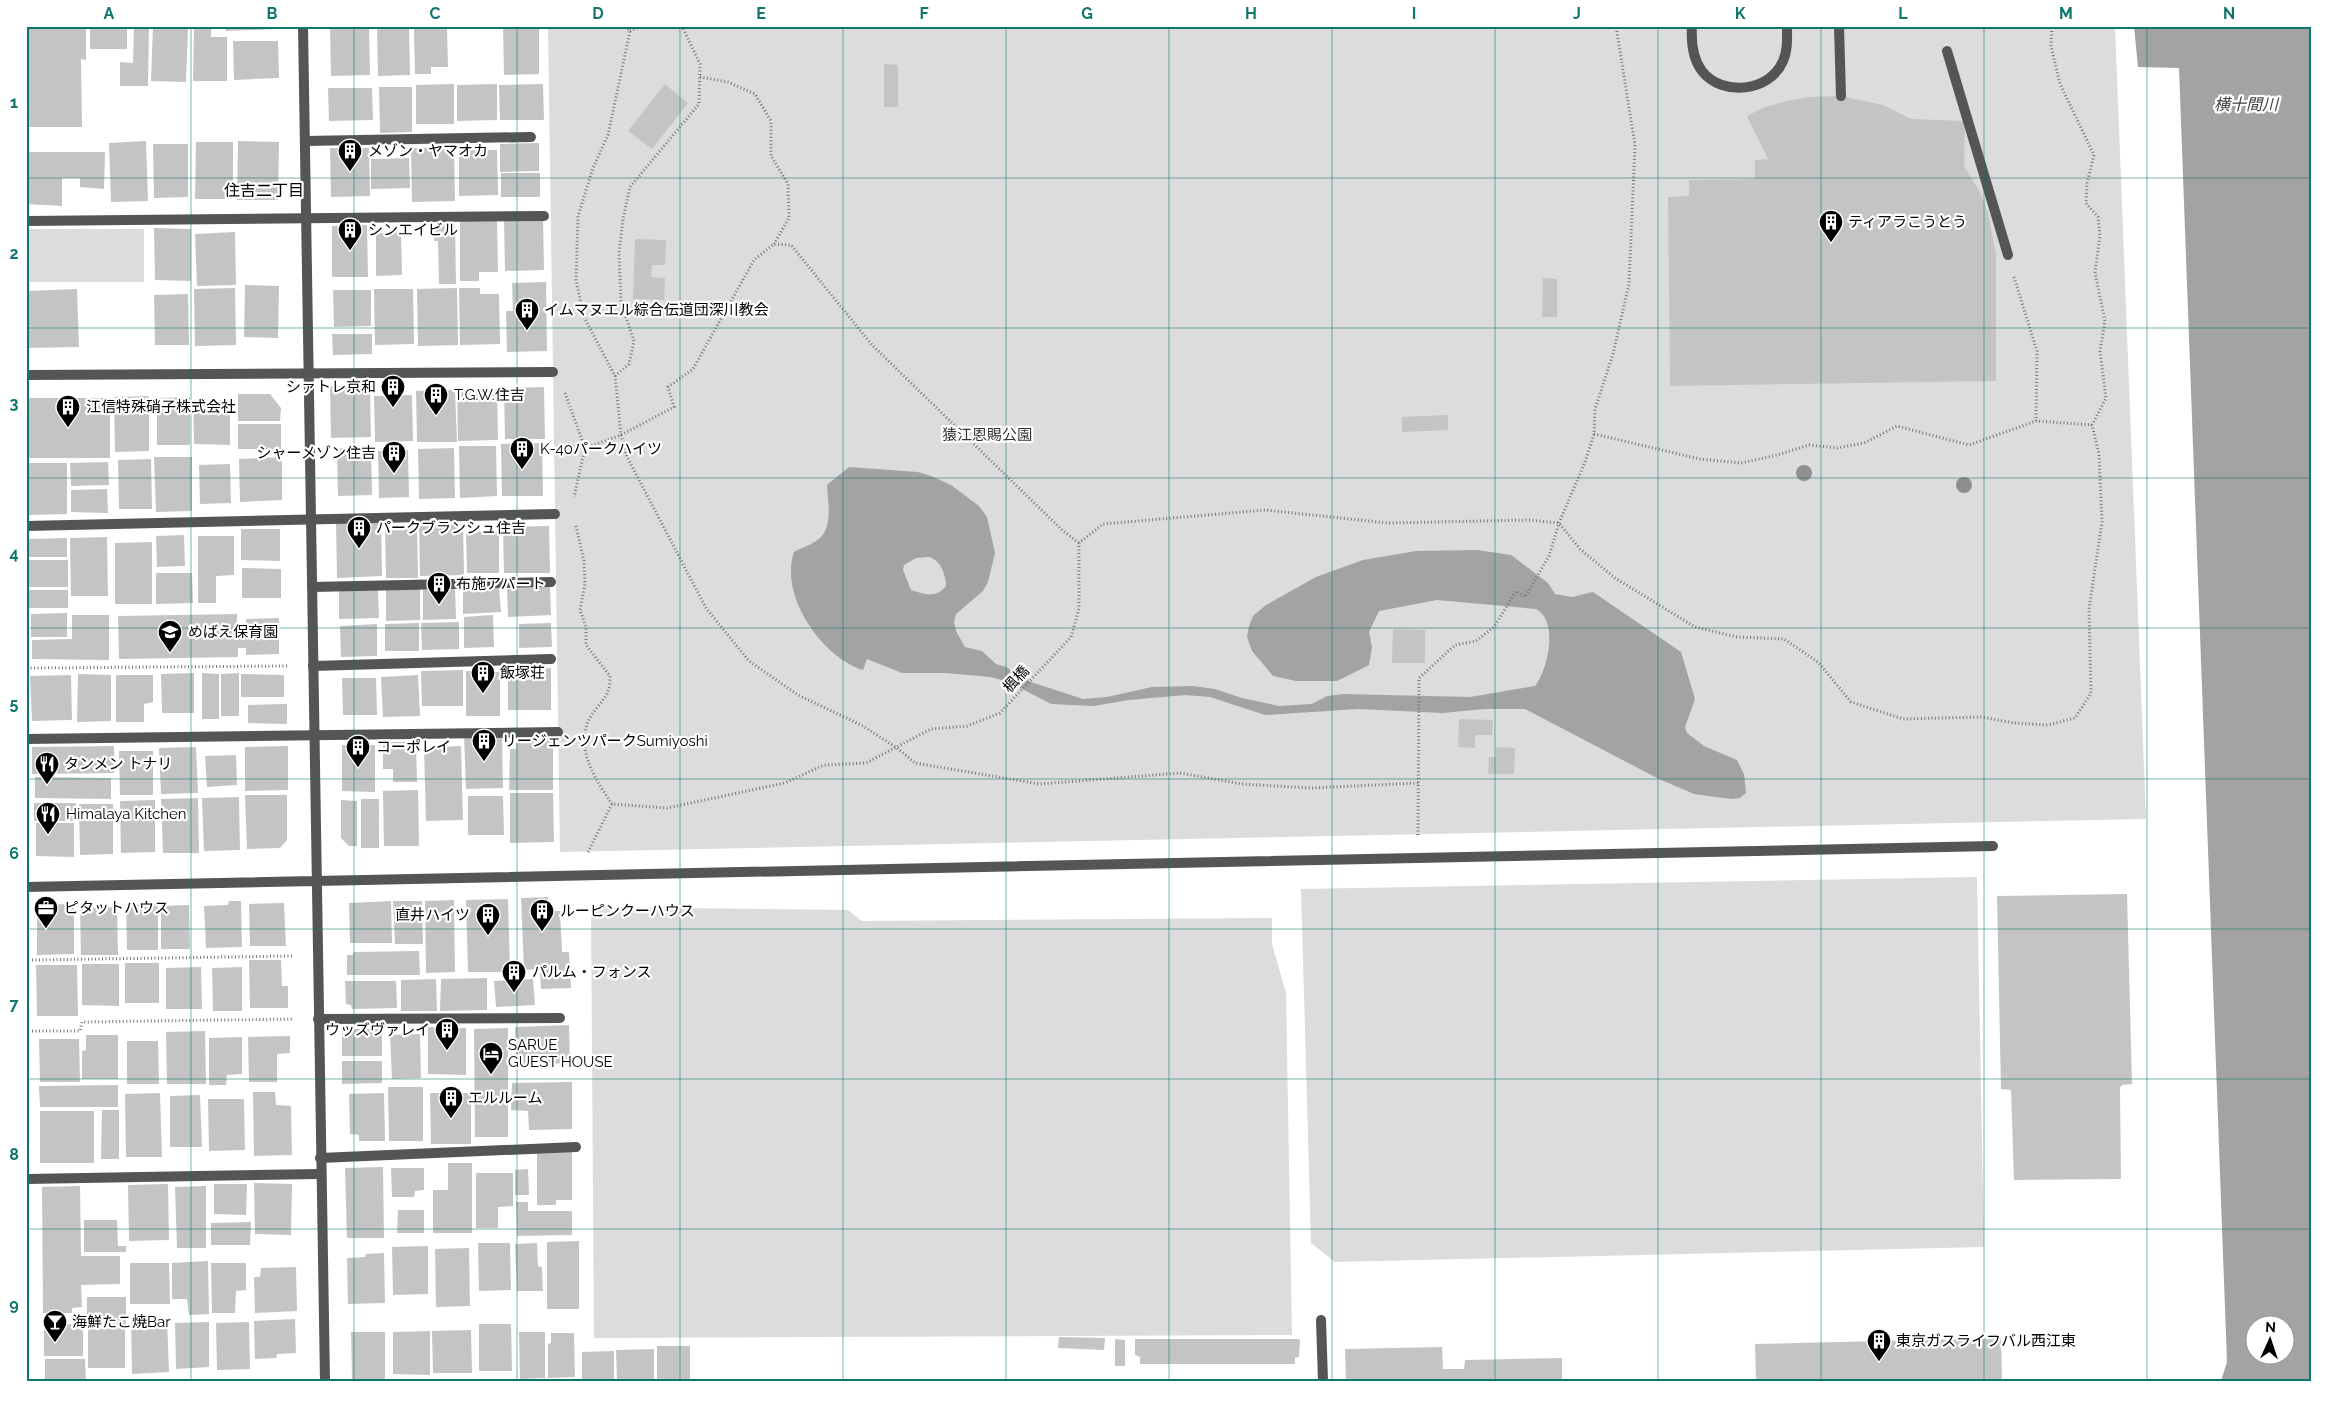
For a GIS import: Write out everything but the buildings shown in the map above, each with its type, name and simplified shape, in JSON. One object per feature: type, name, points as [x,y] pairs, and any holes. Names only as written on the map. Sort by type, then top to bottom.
[{"type":"street","points":[[303,26],[320,1174],[325,1381]]},
{"type":"street","points":[[1692,26],[1692,42],[1696,60],[1703,72],[1719,84],[1740,89],[1757,85],[1772,76],[1783,61],[1787,42],[1787,26]]},
{"type":"street","points":[[1839,26],[1841,96]]},
{"type":"street","points":[[1947,52],[2008,255]]},
{"type":"street","points":[[305,141],[531,137]]},
{"type":"street","points":[[26,220],[544,216]]},
{"type":"street","points":[[26,375],[553,372]]},
{"type":"street","points":[[26,526],[555,514]]},
{"type":"street","points":[[312,587],[551,582]]},
{"type":"street","points":[[313,666],[551,660]]},
{"type":"street","points":[[26,739],[558,732]]},
{"type":"street","points":[[26,887],[1993,846]]},
{"type":"street","points":[[318,1018],[560,1018]]},
{"type":"street","points":[[320,1158],[576,1147]]},
{"type":"street","points":[[26,1179],[320,1174]]},
{"type":"street","points":[[1321,1320],[1323,1381]]},
{"type":"path","points":[[626,26],[630,31]]},
{"type":"path","points":[[630,31],[642,26]]},
{"type":"path","points":[[615,376],[629,364],[634,342],[621,302],[619,253],[623,219],[630,187],[699,104],[700,64],[682,26]]},
{"type":"path","points":[[1418,858],[1419,678],[1455,645],[1476,641],[1494,627],[1516,591],[1525,597],[1549,556],[1559,523],[1585,462],[1594,434],[1595,409],[1612,354],[1629,284],[1635,145],[1616,26]]},
{"type":"path","points":[[774,244],[791,245],[872,345],[1062,530],[1079,543],[1103,524],[1265,510],[1388,523],[1529,520],[1559,523],[1580,549],[1615,578],[1695,627],[1737,637],[1784,639],[1818,662],[1851,702],[1903,719],[1981,717],[2014,723],[2048,725],[2076,718],[2092,693],[2089,609],[2102,522],[2100,454],[2092,425],[2106,398],[2100,351],[2105,321],[2095,273],[2100,235],[2098,217],[2086,203],[2087,183],[2094,155],[2060,84],[2051,46],[2052,26]]},
{"type":"path","points":[[630,31],[608,135],[593,168],[578,216],[576,280],[584,317],[615,376],[621,436],[627,457],[706,608],[749,661],[798,695],[863,726],[897,748],[915,763],[1040,784],[1180,773],[1242,784],[1311,788],[1418,784]]},
{"type":"path","points":[[585,448],[621,436],[674,407],[668,387],[693,369],[754,260],[774,244],[789,218],[788,184],[771,156],[771,121],[755,94],[728,82],[700,77]]},
{"type":"path","points":[[2008,255],[2037,351],[2036,420]]},
{"type":"path","points":[[553,372],[565,393],[585,448],[574,492],[575,501]]},
{"type":"path","points":[[1594,434],[1700,459],[1741,463],[1777,455],[1809,444],[1837,448],[1864,443],[1898,426],[1969,446],[2036,420],[2092,425]]},
{"type":"path","points":[[576,519],[584,561],[585,584],[580,610],[586,627],[586,645],[610,676],[608,692],[599,702],[587,725],[585,752],[599,784],[612,804]]},
{"type":"path","name":"楓橋","points":[[897,748],[931,729],[967,726],[1000,713],[1071,637],[1079,609],[1079,543]]},
{"type":"path","points":[[27,668],[313,666]]},
{"type":"path","points":[[612,804],[667,808],[785,783],[824,765],[866,763],[897,748]]},
{"type":"path","points":[[577,875],[612,804]]},
{"type":"path","points":[[32,960],[317,955]]},
{"type":"path","points":[[32,1031],[80,1031],[82,1022],[318,1018]]},
{"type":"green space","name":"猿江恩賜公園","points":[[548,26],[2115,26],[2146,819],[560,852]]},
{"type":"green space","points":[[26,229],[144,229],[144,282],[26,282]]},
{"type":"green space","points":[[1977,877],[1984,1247],[1335,1262],[1311,1243],[1301,889]]},
{"type":"green space","points":[[591,907],[848,910],[862,921],[1272,918],[1272,944],[1286,993],[1292,1335],[594,1338]]},
{"type":"water","name":"横十間川","points":[[2134,26],[2312,26],[2312,1381],[2221,1381],[2227,1362],[2179,68],[2138,67]]},
{"type":"water","points":[[849,467],[918,472],[951,485],[979,506],[987,517],[995,553],[988,582],[983,591],[956,614],[954,622],[956,631],[965,647],[982,651],[996,664],[1006,667],[1031,682],[1083,699],[1107,697],[1152,687],[1193,686],[1215,689],[1242,698],[1279,706],[1312,704],[1327,696],[1344,694],[1470,697],[1535,686],[1544,668],[1549,646],[1547,624],[1543,615],[1536,609],[1437,600],[1379,611],[1369,632],[1372,647],[1369,665],[1337,681],[1296,681],[1273,676],[1252,651],[1247,637],[1253,616],[1266,605],[1316,577],[1363,560],[1416,551],[1477,550],[1511,555],[1548,583],[1555,594],[1572,597],[1593,592],[1681,652],[1695,699],[1685,727],[1687,733],[1704,746],[1737,760],[1744,774],[1746,793],[1740,798],[1731,799],[1694,794],[1659,779],[1525,709],[1484,709],[1443,713],[1358,709],[1265,715],[1210,697],[1185,695],[1129,700],[1094,706],[1051,704],[1009,682],[990,677],[946,673],[902,673],[867,659],[863,670],[848,663],[819,639],[798,605],[793,587],[791,569],[794,552],[822,536],[828,523],[827,485]],"holes":[[[929,557],[937,561],[942,569],[946,586],[934,594],[925,594],[911,590],[903,570],[904,565],[916,558]]]},
{"type":"place","name":"メゾン・ヤマオカ","points":[[350,172]]},
{"type":"place","name":"ティアラこうとう","points":[[1831,243]]},
{"type":"place","name":"シンエイビル","points":[[350,251]]},
{"type":"place","name":"イムマヌエル綜合伝道団深川教会","points":[[527,331]]},
{"type":"place","name":"シァトレ京和","points":[[393,408]]},
{"type":"place","name":"T.G.W.住吉","points":[[436,416]]},
{"type":"place","name":"江信特殊硝子株式会社","points":[[68,428]]},
{"type":"place","name":"K-40パークハイツ","points":[[522,470]]},
{"type":"place","name":"シャーメゾン住吉","points":[[394,474]]},
{"type":"place","name":"パークブランシュ住吉","points":[[359,549]]},
{"type":"place","name":"布施アパート","points":[[439,605]]},
{"type":"place","name":"めばえ保育園","points":[[170,653]]},
{"type":"place","name":"飯塚荘","points":[[483,694]]},
{"type":"place","name":"リージェンツパークSumiyoshi","points":[[484,762]]},
{"type":"place","name":"コーポレイ","points":[[358,768]]},
{"type":"place","name":"タンメン トナリ","points":[[47,785]]},
{"type":"place","name":"Himalaya Kitchen","points":[[48,835]]},
{"type":"place","name":"ピタットハウス","points":[[46,929]]},
{"type":"place","name":"ルーピンクーハウス","points":[[542,932]]},
{"type":"place","name":"直井ハイツ","points":[[488,936]]},
{"type":"place","name":"パルム・フォンス","points":[[514,993]]},
{"type":"place","name":"ウッズヴァレイ","points":[[447,1051]]},
{"type":"place","name":"SARUE GUEST HOUSE","points":[[491,1075]]},
{"type":"place","name":"エルルーム","points":[[451,1119]]},
{"type":"place","name":"海鮮たこ焼Bar","points":[[55,1343]]},
{"type":"place","name":"東京ガスライフバル西江東","points":[[1879,1362]]},
{"type":"district","name":"住吉二丁目","points":[[264,190]]}]
